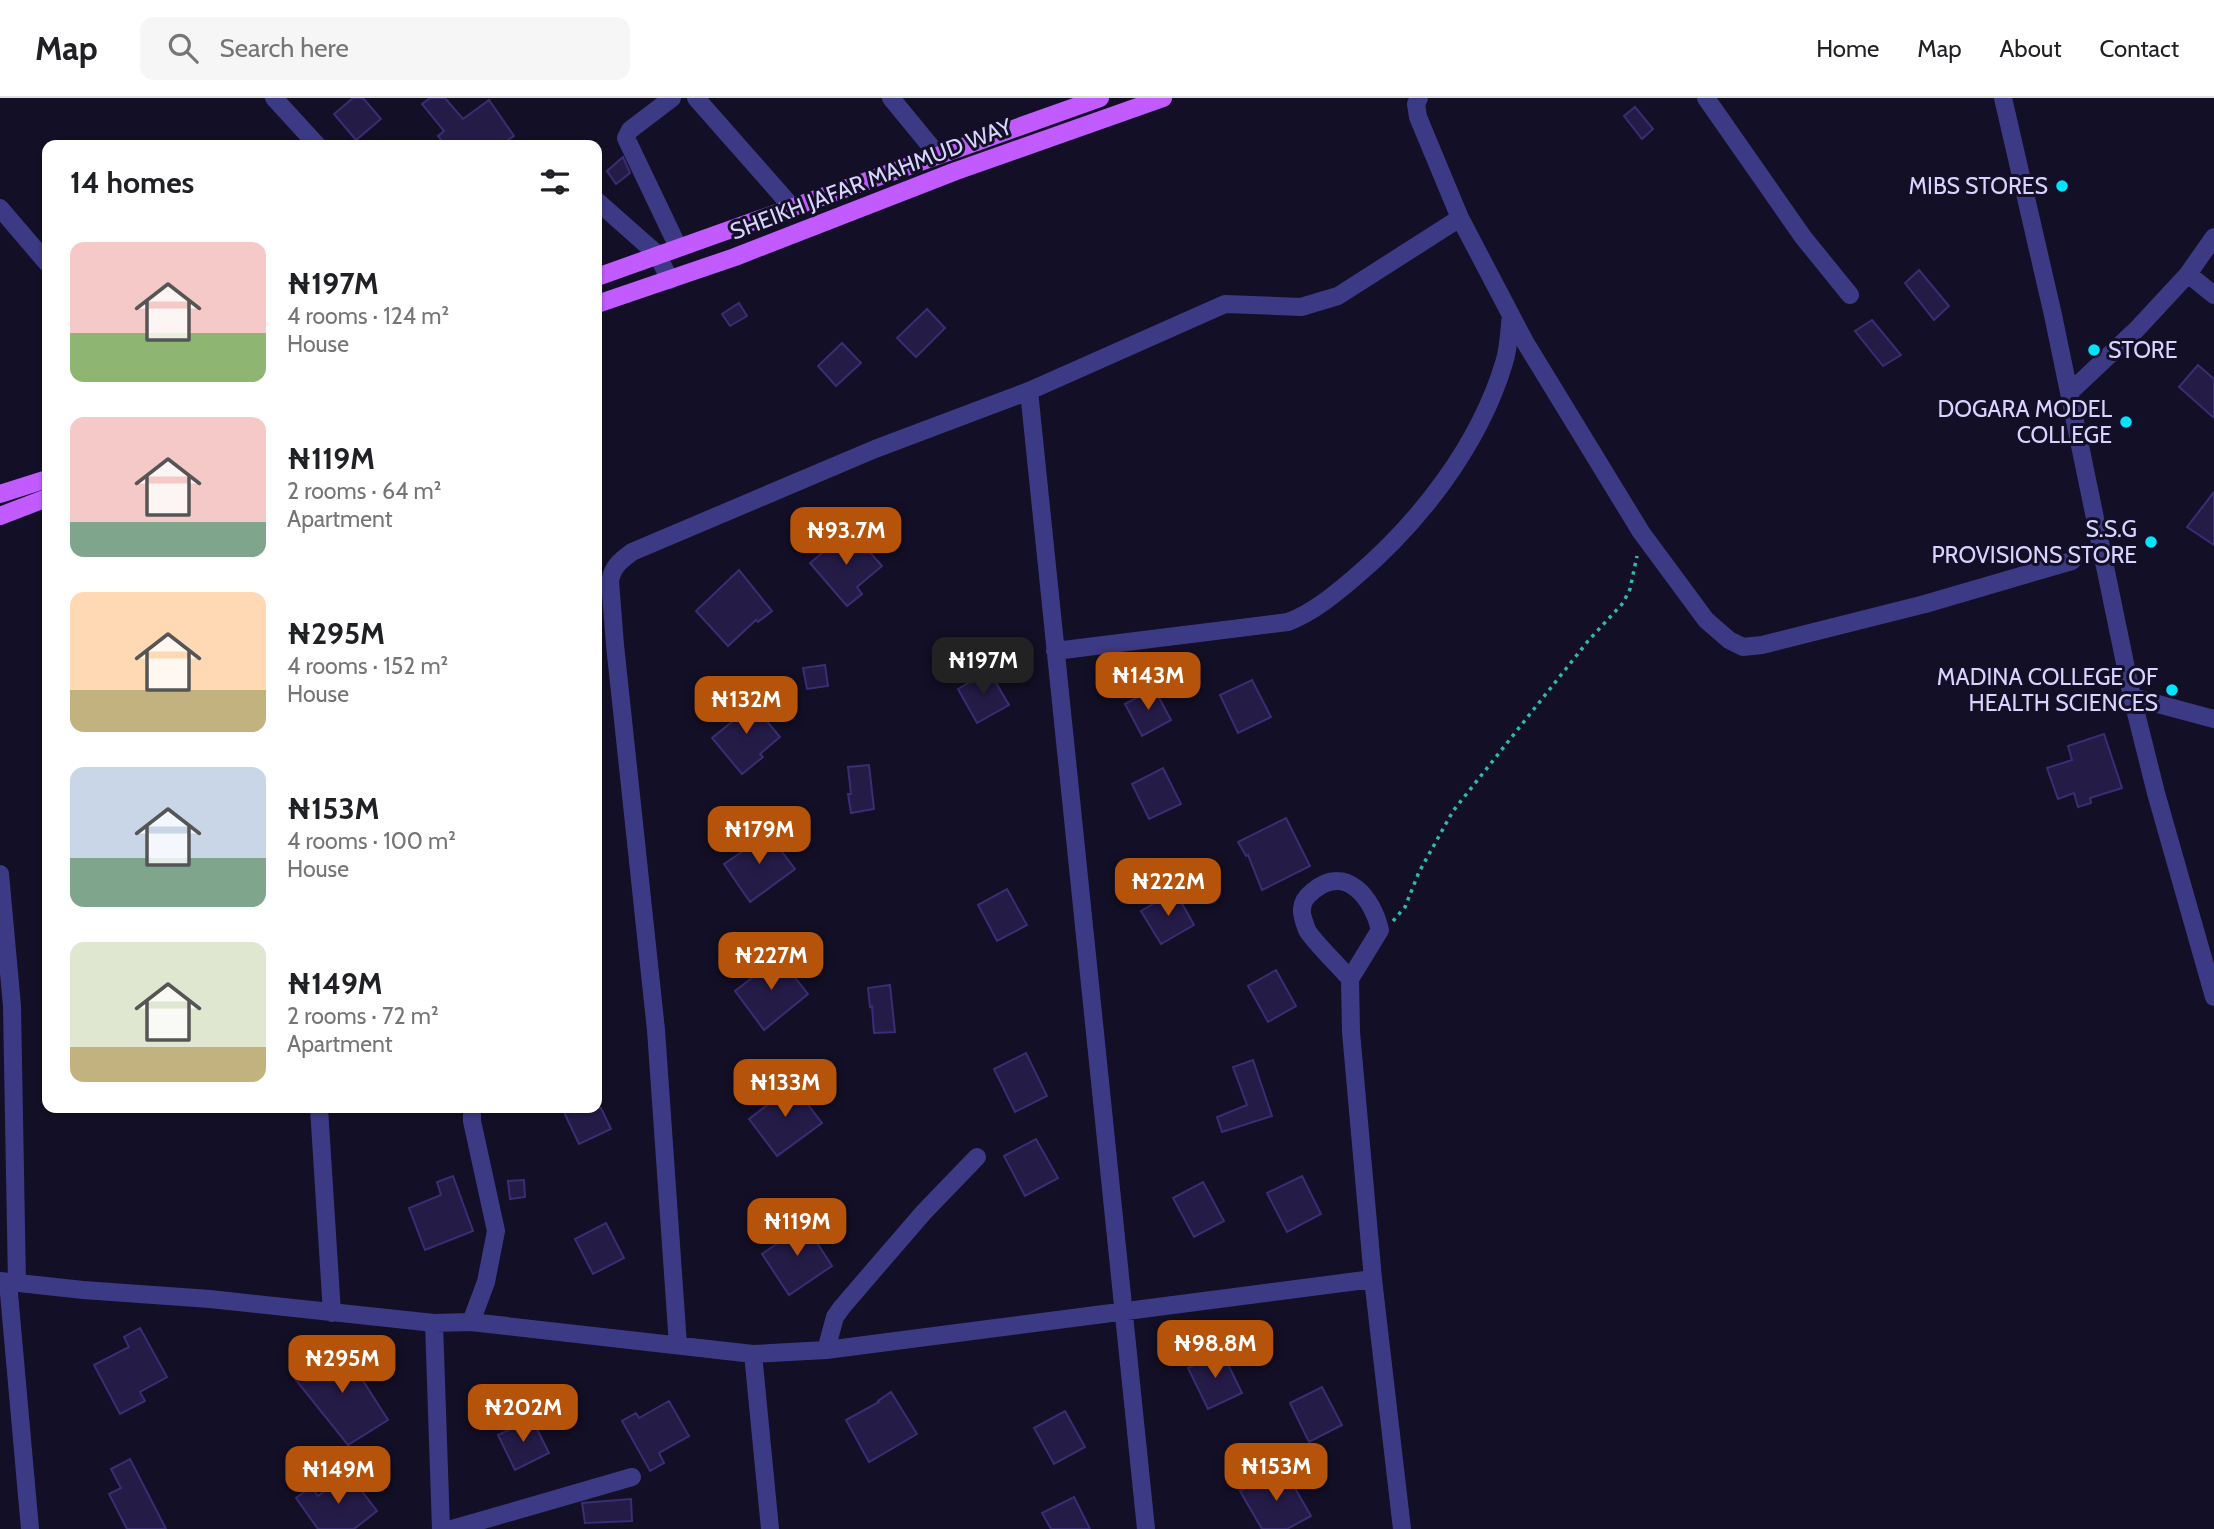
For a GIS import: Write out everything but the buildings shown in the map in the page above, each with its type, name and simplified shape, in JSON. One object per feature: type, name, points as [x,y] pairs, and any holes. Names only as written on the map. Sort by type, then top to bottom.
[{"type":"main road","name":"SHEIKH JAFAR MAHMUD WAY","points":[[602,275],[1100,98]]},
{"type":"main road","name":"SHEIKH JAFAR MAHMUD WAY","points":[[602,302],[670,280],[956,171],[1163,98]]},
{"type":"main road","points":[[0,494],[42,481]]},
{"type":"main road","points":[[0,516],[42,500]]},
{"type":"street","points":[[274,98],[312,140]]},
{"type":"street","points":[[672,98],[629,130],[626,138],[678,247]]},
{"type":"street","points":[[696,98],[792,207]]},
{"type":"street","points":[[891,98],[937,154]]},
{"type":"street","points":[[1419,98],[1416,104],[1418,117],[1460,218],[1525,342],[1641,532],[1706,620],[1729,640],[1743,647],[1762,645],[1925,604],[2072,561]]},
{"type":"street","points":[[1706,98],[1803,237],[1850,295]]},
{"type":"street","points":[[2003,98],[2053,315],[2132,697],[2156,793],[2214,997]]},
{"type":"street","points":[[602,205],[657,254],[670,280]]},
{"type":"street","points":[[0,208],[42,257]]},
{"type":"street","points":[[678,1345],[656,1030],[610,581],[618,562],[632,552],[875,449],[1029,391],[1225,304],[1301,307],[1338,296],[1460,218]]},
{"type":"street","points":[[2069,393],[2137,329],[2188,274],[2214,237]]},
{"type":"street","points":[[2188,274],[2214,295]]},
{"type":"street","points":[[1055,651],[1288,622],[1301,617],[1338,592],[1379,557],[1415,519],[1455,463],[1476,429],[1504,362],[1511,315]]},
{"type":"street","points":[[1029,391],[1146,1529]]},
{"type":"street","points":[[2132,697],[2214,719]]},
{"type":"street","points":[[0,874],[12,1006],[8,1282],[30,1529]]},
{"type":"street","points":[[1350,979],[1308,931],[1302,914],[1303,902],[1312,892],[1324,884],[1338,881],[1348,882],[1361,892],[1377,914],[1380,930],[1350,979],[1351,1032],[1373,1279],[1402,1529]]},
{"type":"street","points":[[319,1113],[332,1313]]},
{"type":"street","points":[[471,1322],[486,1282],[496,1231],[472,1113]]},
{"type":"street","points":[[826,1350],[835,1317],[842,1307],[923,1213],[977,1157]]},
{"type":"street","points":[[8,1282],[210,1299],[434,1323],[471,1322],[753,1354],[826,1350],[1373,1279]]},
{"type":"street","points":[[434,1323],[441,1529]]},
{"type":"street","points":[[753,1354],[770,1529]]},
{"type":"street","points":[[452,1529],[632,1477]]},
{"type":"path","points":[[1380,930],[1396,919],[1405,907],[1419,872],[1453,811],[1588,642],[1623,603],[1630,589],[1641,532]]},
{"type":"place","name":"MIBS STORES","points":[[2062,186]]},
{"type":"place","name":"STORE","points":[[2094,350]]},
{"type":"place","name":"DOGARA MODEL COLLEGE","points":[[2126,422]]},
{"type":"place","name":"S.S.G PROVISIONS STORE","points":[[2151,542]]},
{"type":"place","name":"MADINA COLLEGE OF HEALTH SCIENCES","points":[[2172,690]]}]
